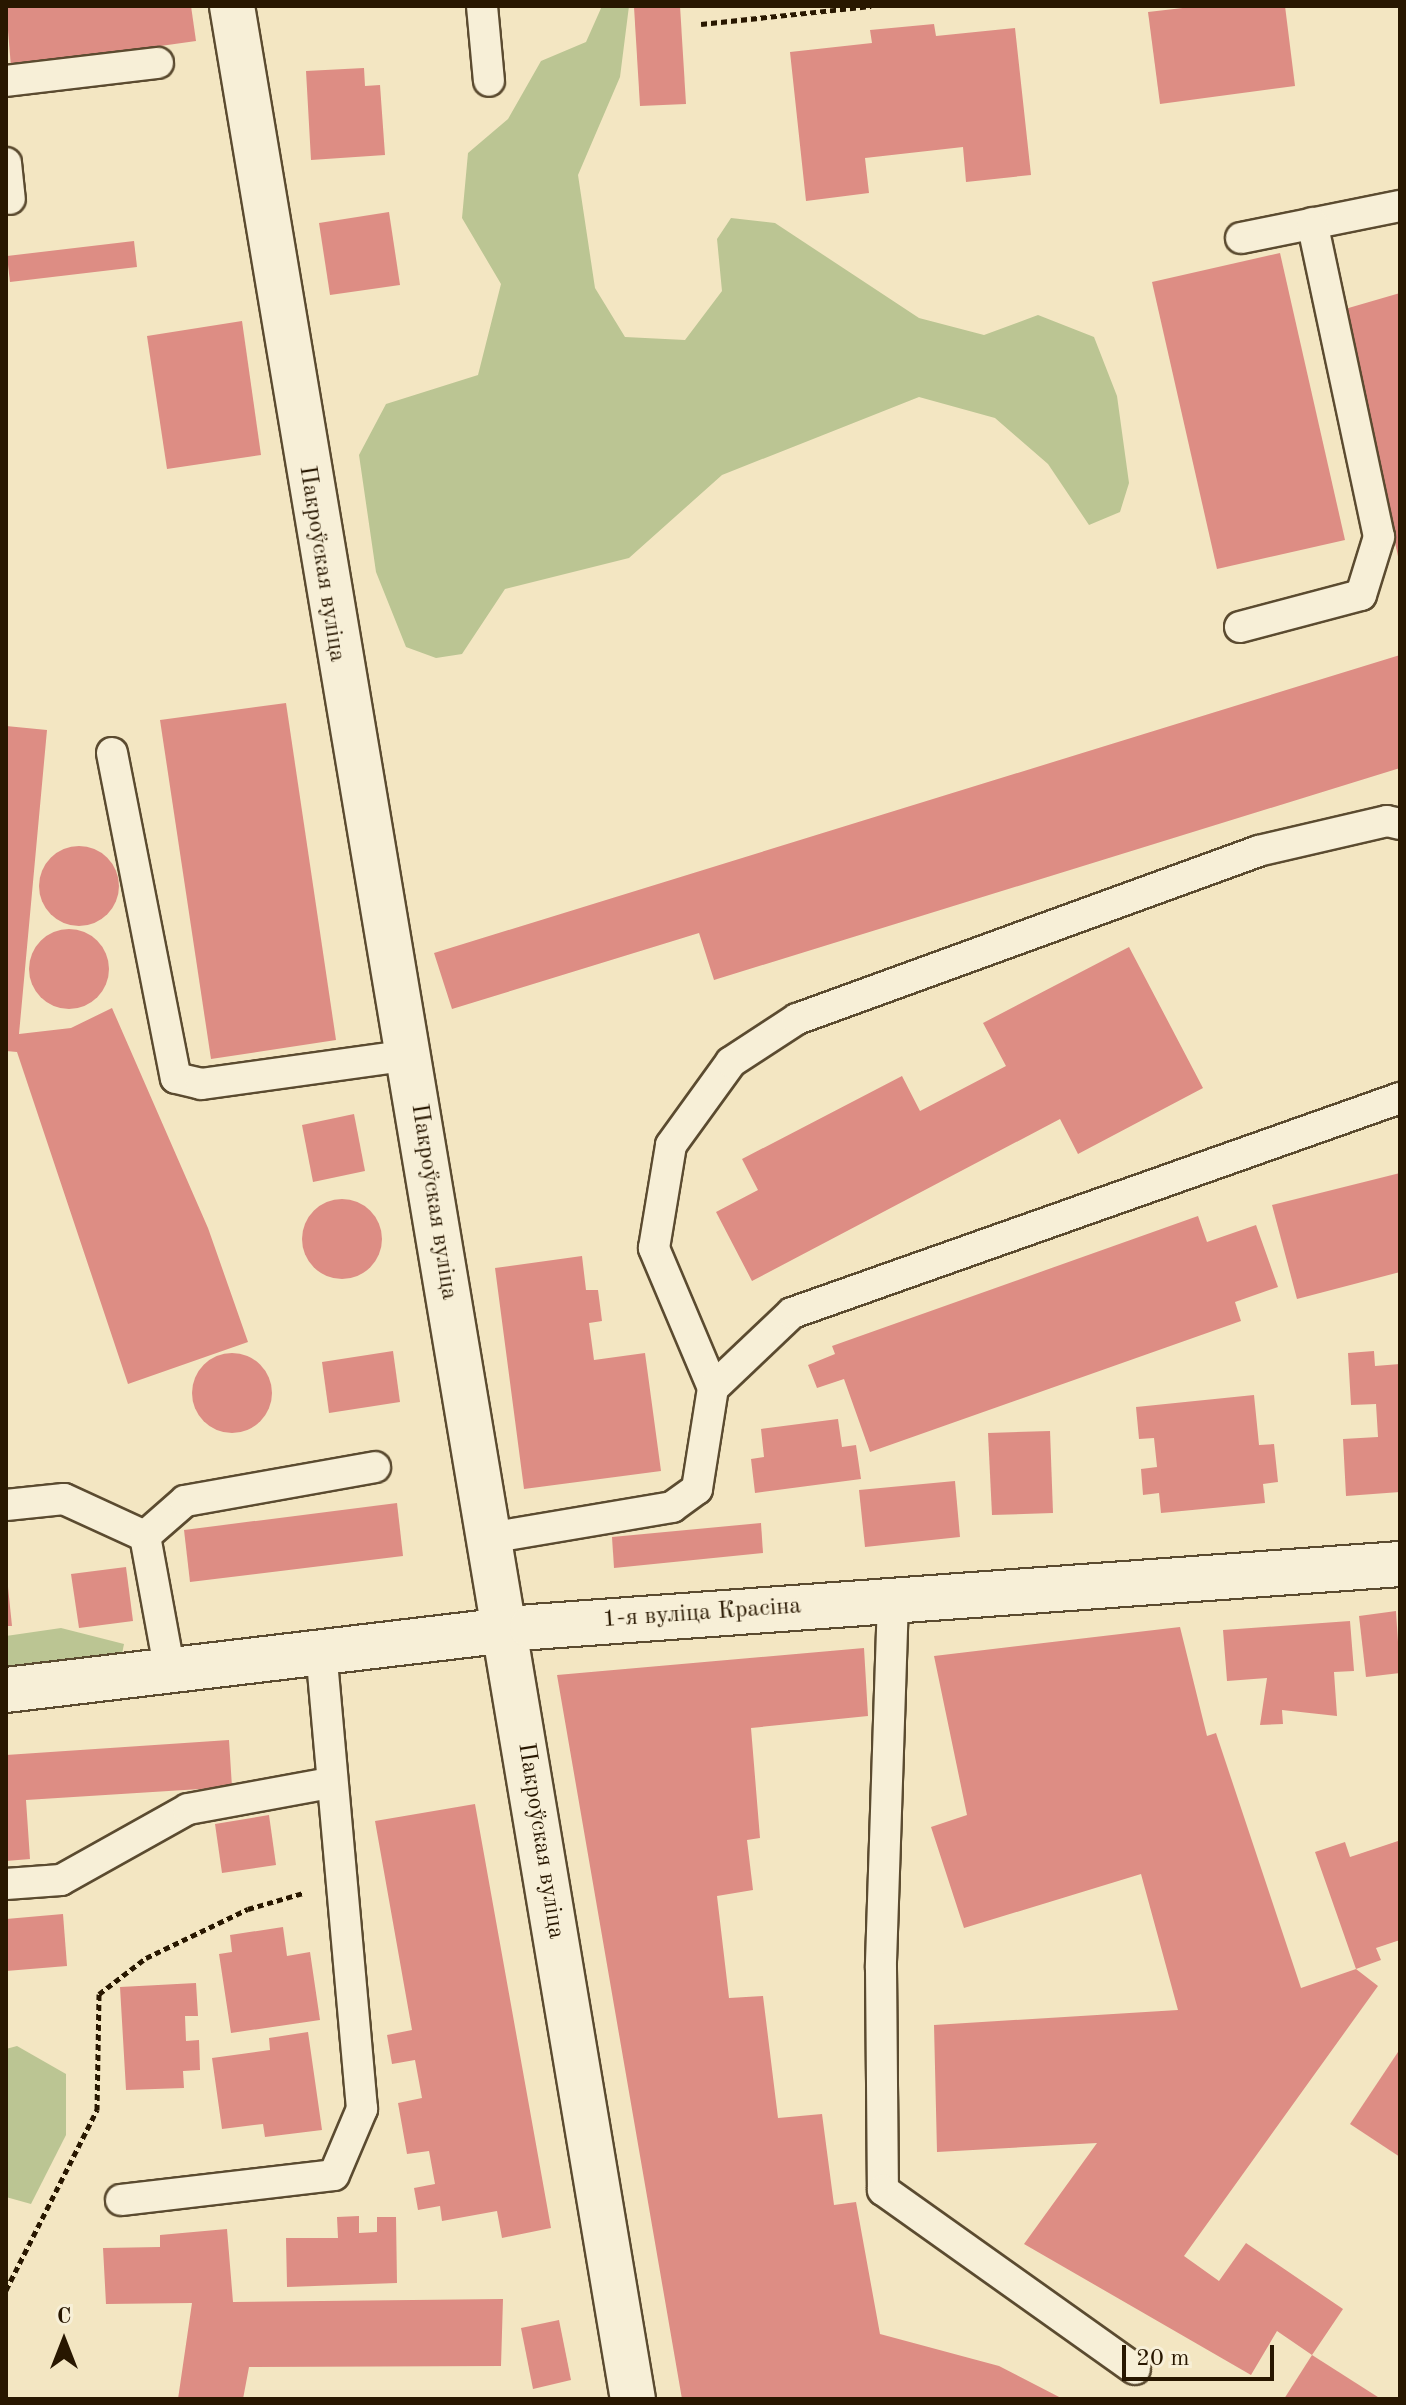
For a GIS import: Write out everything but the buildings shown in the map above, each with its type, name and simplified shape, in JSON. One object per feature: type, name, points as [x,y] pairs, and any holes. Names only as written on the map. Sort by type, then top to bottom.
[{"type":"street","name":"Пакроўская вуліца","points":[[232,6],[348,731],[409,1055],[633,2399]]},
{"type":"street","name":"1-я вуліца Красіна","points":[[6,1690],[505,1629],[1400,1564]]},
{"type":"lane","points":[[482,6],[489,81]]},
{"type":"lane","points":[[6,81],[158,63]]},
{"type":"lane","points":[[6,163],[10,199]]},
{"type":"lane","points":[[1241,238],[1400,206]]},
{"type":"lane","points":[[1240,627],[1361,595],[1379,537],[1312,223]]},
{"type":"lane","points":[[112,753],[176,1078],[201,1084],[409,1055]]},
{"type":"lane","points":[[489,1538],[672,1507],[697,1489],[713,1388],[654,1248],[671,1145],[731,1062],[797,1019],[1258,851],[1387,821],[1400,824]]},
{"type":"lane","points":[[713,1388],[792,1313],[1400,1098]]},
{"type":"lane","points":[[145,1536],[185,1501],[375,1467]]},
{"type":"lane","points":[[6,1505],[64,1499],[145,1536]]},
{"type":"lane","points":[[145,1536],[170,1672]]},
{"type":"lane","points":[[893,1600],[881,1968],[883,2190],[1135,2369]]},
{"type":"lane","points":[[121,2200],[334,2175],[362,2109],[329,1783],[321,1652]]},
{"type":"lane","points":[[6,1884],[61,1880],[188,1809],[329,1783]]},
{"type":"path","points":[[701,24],[871,6]]},
{"type":"path","points":[[6,2288],[97,2110],[99,1994],[146,1958],[248,1909],[309,1891]]},
{"type":"green space","points":[[602,6],[629,6],[620,77],[578,175],[595,288],[625,337],[685,340],[722,291],[717,239],[731,218],[775,223],[919,318],[984,335],[1038,315],[1094,337],[1117,396],[1129,483],[1120,512],[1089,525],[1048,464],[995,418],[919,397],[722,475],[629,558],[505,589],[462,654],[436,658],[406,647],[376,572],[359,455],[386,404],[478,375],[501,284],[462,218],[468,153],[508,119],[541,61],[586,42]]},
{"type":"green space","points":[[61,1628],[124,1644],[118,1674],[6,1680],[6,1636]]},
{"type":"green space","points":[[17,2046],[66,2074],[66,2135],[31,2204],[6,2197],[6,2049]]}]
